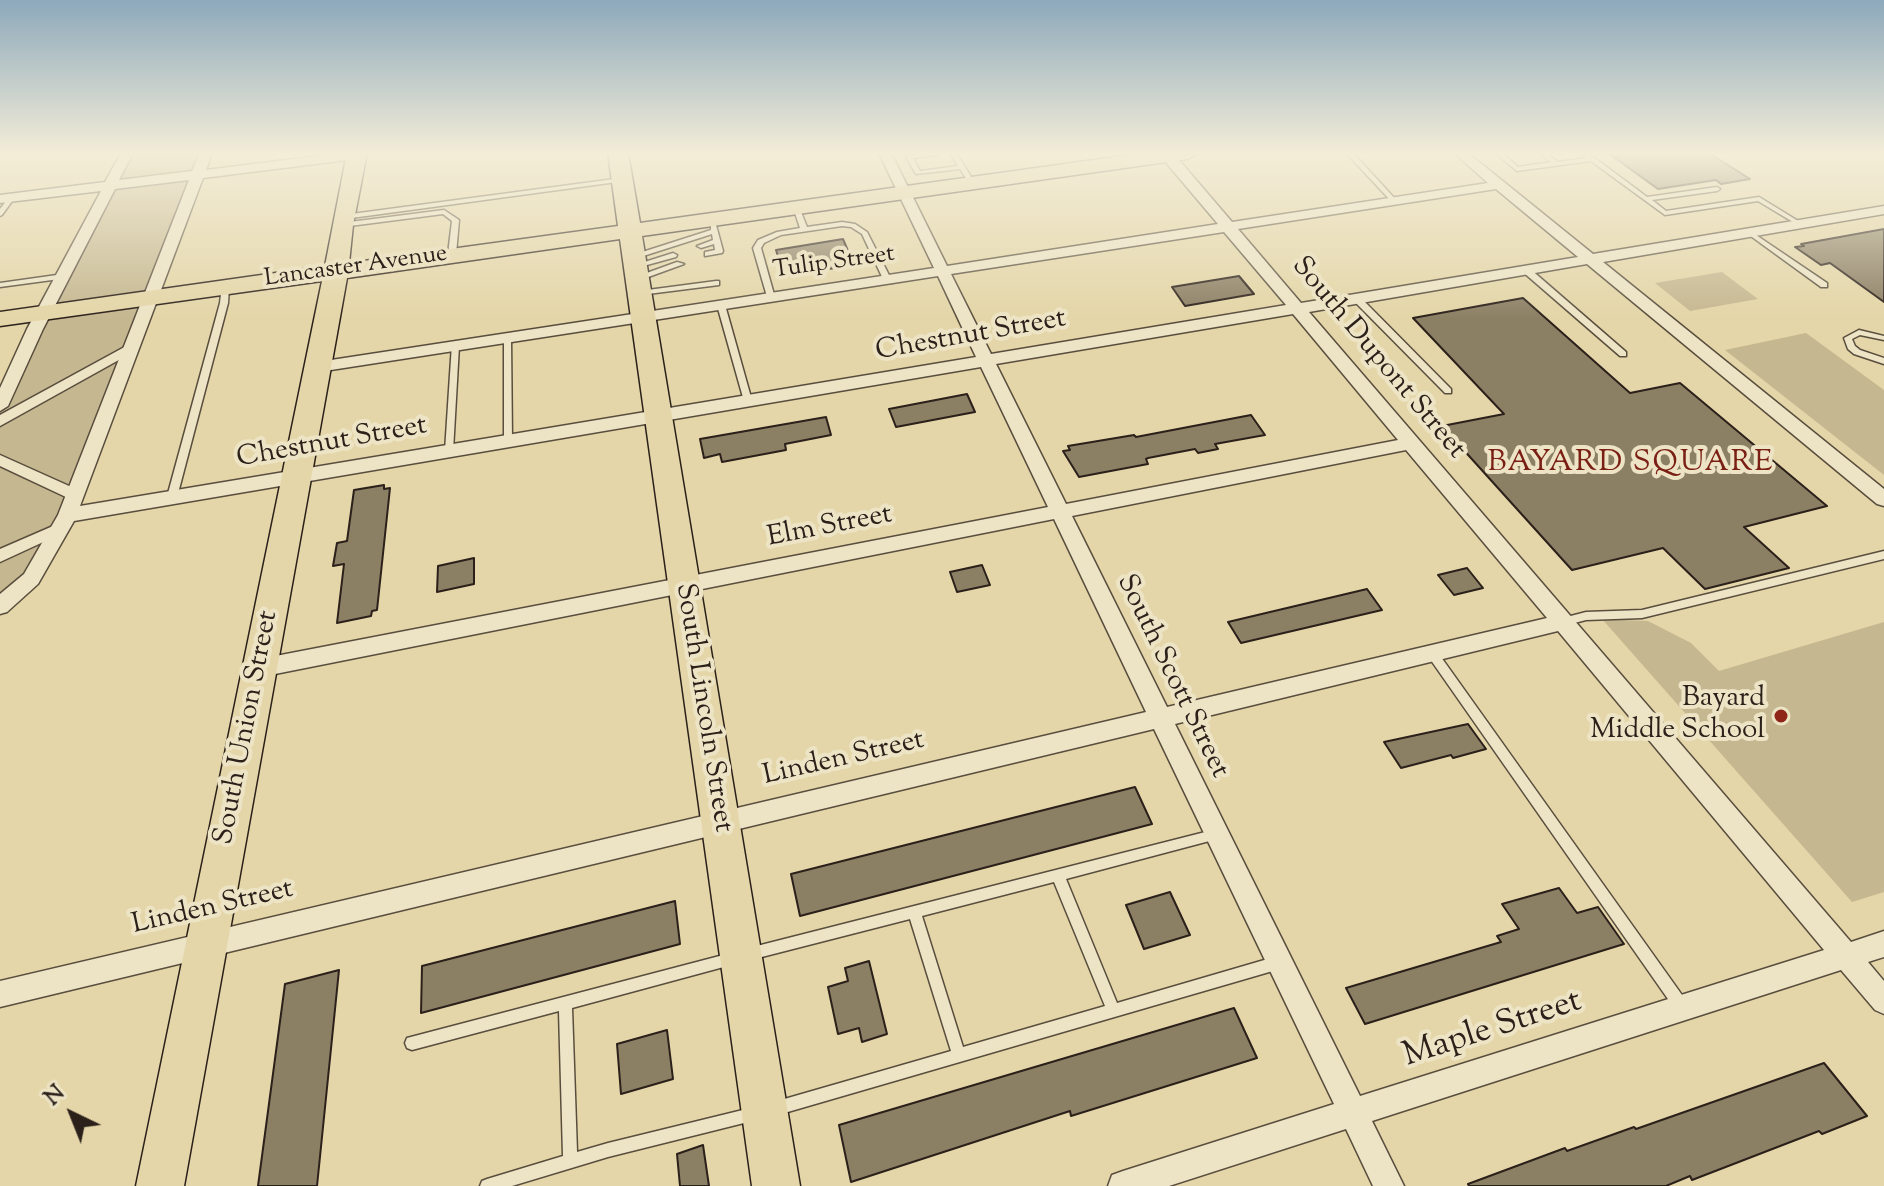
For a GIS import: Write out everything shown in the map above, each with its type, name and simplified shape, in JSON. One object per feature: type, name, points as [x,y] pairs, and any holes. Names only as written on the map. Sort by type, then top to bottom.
[{"type":"main road","name":"South Union Street","points":[[160,1186],[347,208]]},
{"type":"main road","name":"South Lincoln Street","points":[[626,208],[776,1186]]},
{"type":"main road","name":"Lancaster Avenue","points":[[0,319],[452,254],[635,274],[672,234],[790,208]]},
{"type":"street","points":[[0,406],[35,329],[99,208]]},
{"type":"street","points":[[0,606],[31,579],[64,522],[185,208]]},
{"type":"street","name":"South Scott Street","points":[[911,208],[1389,1186]]},
{"type":"street","name":"South Dupont Street","points":[[1216,208],[1884,1001]]},
{"type":"street","name":"Tulip Street","points":[[318,367],[507,338],[635,274],[721,305],[1356,208]]},
{"type":"street","points":[[1528,208],[1884,499]]},
{"type":"street","name":"Chestnut Street","points":[[64,522],[172,497],[1884,210]]},
{"type":"street","points":[[0,421],[130,348]]},
{"type":"street","name":"Elm Street","points":[[260,668],[1411,443]]},
{"type":"street","points":[[0,460],[73,494]]},
{"type":"street","points":[[0,556],[64,522]]},
{"type":"street","name":"Linden Street","points":[[0,994],[1563,622]]},
{"type":"street","name":"Maple Street","points":[[1123,1186],[1884,944]]},
{"type":"lane","points":[[343,221],[429,208]]},
{"type":"lane","points":[[796,208],[804,229]]},
{"type":"lane","points":[[1659,208],[1665,213],[1696,208]]},
{"type":"lane","points":[[1774,208],[1800,224]]},
{"type":"lane","points":[[343,221],[444,212],[456,220],[452,254]]},
{"type":"lane","points":[[771,298],[757,248],[768,237],[804,229],[842,224],[860,228],[869,239],[888,281]]},
{"type":"lane","points":[[708,254],[719,251],[713,225]]},
{"type":"lane","points":[[1750,233],[1824,285]]},
{"type":"lane","points":[[701,246],[717,241]]},
{"type":"lane","points":[[635,274],[673,255]]},
{"type":"lane","points":[[635,274],[680,264]]},
{"type":"lane","points":[[1526,270],[1623,354]]},
{"type":"lane","points":[[635,274],[716,283]]},
{"type":"lane","points":[[0,285],[64,276]]},
{"type":"lane","points":[[172,497],[224,303],[225,287]]},
{"type":"lane","points":[[1357,299],[1448,391]]},
{"type":"lane","points":[[721,305],[748,401]]},
{"type":"lane","points":[[1884,338],[1859,332],[1848,338],[1857,352],[1884,361]]},
{"type":"lane","points":[[507,338],[508,441]]},
{"type":"lane","points":[[449,451],[455,346]]},
{"type":"lane","points":[[1563,622],[1586,616],[1642,614],[1884,555]]},
{"type":"lane","points":[[1432,653],[1683,1008]]},
{"type":"lane","points":[[412,1043],[1217,834]]},
{"type":"lane","points":[[1058,875],[1113,1010]]},
{"type":"lane","points":[[914,912],[959,1055]]},
{"type":"lane","points":[[487,1186],[570,1161],[765,1111],[1280,962]]},
{"type":"lane","points":[[565,1003],[570,1161]]},
{"type":"shaded area","points":[[99,208],[184,208],[45,559],[0,606],[0,406]]},
{"type":"shaded area","points":[[1722,272],[1758,299],[1690,311],[1655,283]]},
{"type":"shaded area","points":[[1806,333],[1884,390],[1884,475],[1725,350]]},
{"type":"shaded area","points":[[1602,619],[1648,621],[1691,643],[1719,671],[1884,622],[1884,892],[1852,902]]},
{"type":"building","points":[[1884,229],[1884,302],[1830,263],[1821,265],[1795,247],[1804,246],[1801,244]]},
{"type":"building","points":[[843,239],[854,265],[784,276],[776,250]]},
{"type":"building","points":[[1239,276],[1254,294],[1185,306],[1172,287]]},
{"type":"building","points":[[1523,298],[1630,393],[1680,383],[1827,506],[1744,527],[1789,568],[1705,589],[1663,548],[1572,570],[1442,426],[1504,414],[1413,318]]},
{"type":"building","points":[[967,394],[975,412],[896,427],[889,409]]},
{"type":"building","points":[[1251,415],[1265,435],[1215,444],[1218,449],[1198,453],[1195,449],[1148,458],[1148,464],[1079,477],[1063,451],[1070,450],[1068,446],[1136,437]]},
{"type":"building","points":[[826,417],[831,435],[785,444],[786,450],[722,462],[720,454],[704,458],[700,439]]},
{"type":"building","points":[[384,485],[384,489],[390,488],[377,610],[372,611],[371,616],[337,623],[344,564],[333,566],[337,543],[347,541],[354,490]]},
{"type":"building","points":[[474,558],[474,584],[437,592],[438,566]]},
{"type":"building","points":[[982,565],[990,585],[957,592],[950,572]]},
{"type":"building","points":[[1467,568],[1483,588],[1454,595],[1438,575]]},
{"type":"building","points":[[1367,589],[1382,610],[1241,643],[1228,622]]},
{"type":"building","points":[[1468,724],[1486,749],[1401,768],[1384,742]]},
{"type":"building","points":[[1135,787],[1152,824],[800,916],[791,874]]},
{"type":"building","points":[[1559,888],[1577,913],[1598,907],[1624,944],[1365,1024],[1346,988],[1501,942],[1497,936],[1519,929],[1502,904]]},
{"type":"building","points":[[1170,892],[1190,935],[1144,949],[1126,905]]},
{"type":"building","points":[[675,901],[680,944],[421,1013],[422,966]]},
{"type":"building","points":[[869,961],[887,1034],[862,1042],[859,1028],[838,1034],[828,987],[848,981],[845,968]]},
{"type":"building","points":[[339,970],[317,1186],[258,1186],[285,984]]},
{"type":"building","points":[[1234,1008],[1257,1058],[1071,1116],[1070,1111],[851,1182],[839,1125]]},
{"type":"building","points":[[667,1030],[673,1079],[621,1094],[617,1044]]},
{"type":"building","points":[[1824,1063],[1867,1116],[1692,1180],[1690,1176],[1666,1186],[1468,1184],[1565,1148],[1567,1151],[1634,1127],[1636,1129]]},
{"type":"building","points":[[703,1145],[709,1186],[680,1186],[677,1154]]},
{"type":"place","name":"Bayard Middle School","points":[[1781,716]]},
{"type":"district","name":"BAYARD SQUARE","points":[[1631,465]]}]
